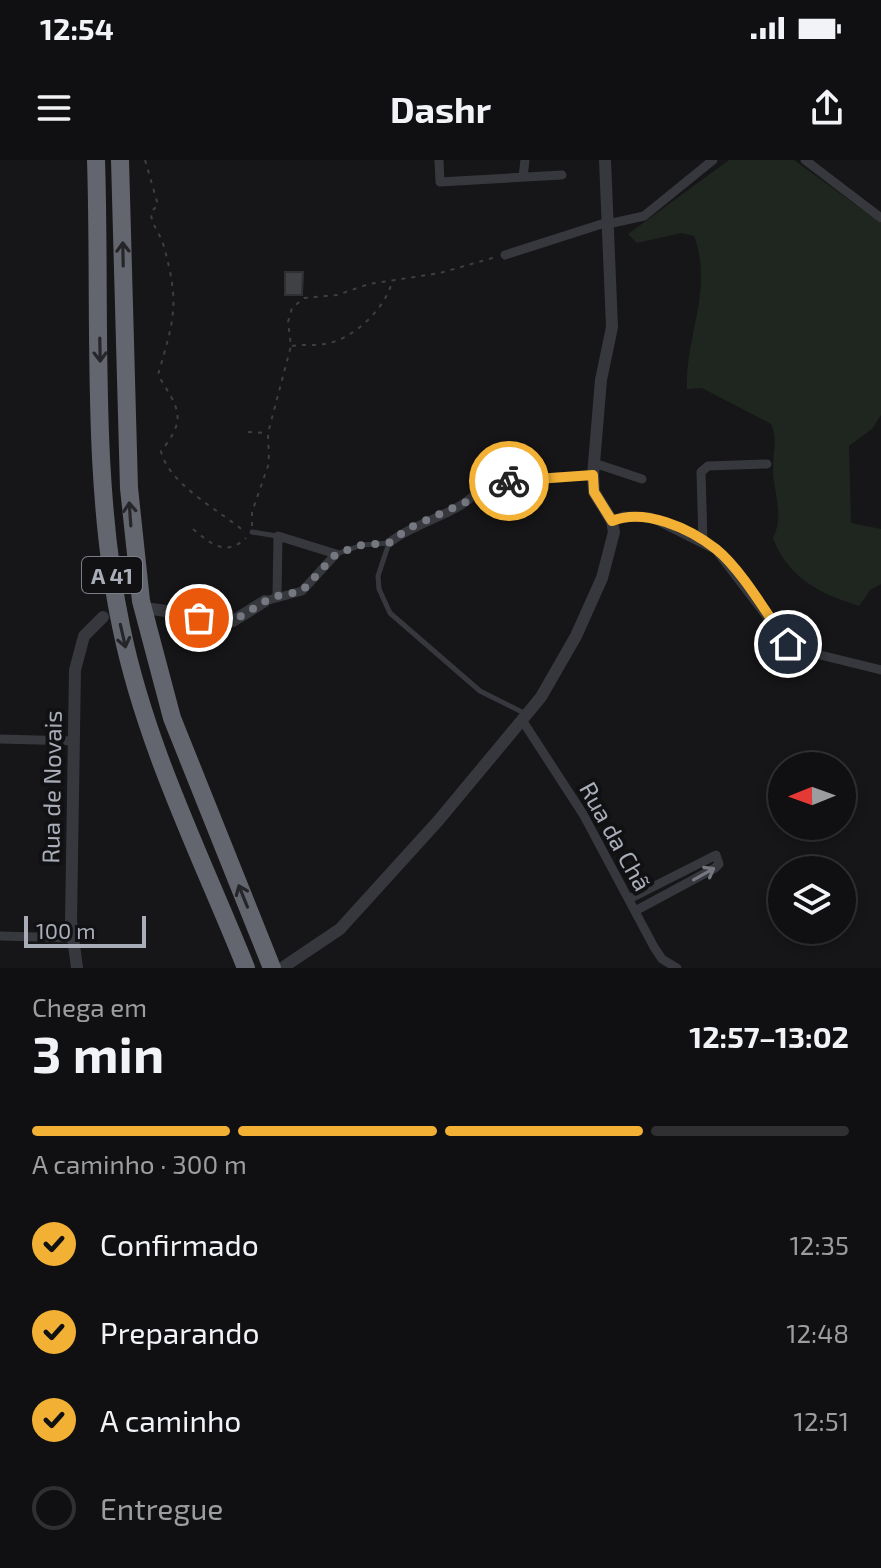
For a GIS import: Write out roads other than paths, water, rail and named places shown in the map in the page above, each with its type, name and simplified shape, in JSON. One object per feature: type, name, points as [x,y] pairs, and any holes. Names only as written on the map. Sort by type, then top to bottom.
[{"type":"highway","name":"A 41","points":[[96,160],[105,497],[116,600],[145,715],[246,968]]},
{"type":"highway","name":"A 41","points":[[120,160],[129,505],[144,617],[162,688],[183,747],[279,967]]},
{"type":"street","points":[[439,160],[440,182],[562,175]]},
{"type":"street","points":[[523,177],[525,160]]},
{"type":"street","points":[[279,967],[340,929],[438,821],[541,697],[576,636],[602,578],[613,544],[612,521],[594,492],[601,380],[612,339],[605,160]]},
{"type":"street","points":[[505,255],[608,223],[644,216],[713,160]]},
{"type":"street","points":[[805,160],[881,218]]},
{"type":"street","points":[[703,542],[701,472],[708,466],[767,464]]},
{"type":"street","points":[[389,543],[409,528],[475,498],[480,487],[594,469],[642,479]]},
{"type":"street","points":[[612,521],[624,516],[650,517],[703,542],[716,550],[736,572],[788,644],[881,670]]},
{"type":"street","points":[[152,609],[233,621],[271,598],[302,591],[336,554],[278,536],[271,598]]},
{"type":"street","name":"Rua de Novais","points":[[77,968],[73,938],[75,670],[84,636],[103,617]]},
{"type":"street","name":"Rua da Chã","points":[[524,717],[583,814],[662,959],[677,968]]},
{"type":"street","points":[[0,739],[74,741]]},
{"type":"street","points":[[629,899],[716,855],[719,864],[715,868],[635,911]]},
{"type":"street","points":[[0,936],[73,938]]},
{"type":"lane","points":[[251,533],[278,536]]},
{"type":"lane","points":[[336,554],[362,545],[389,543],[378,576],[379,589],[390,613],[480,691],[524,717]]}]
